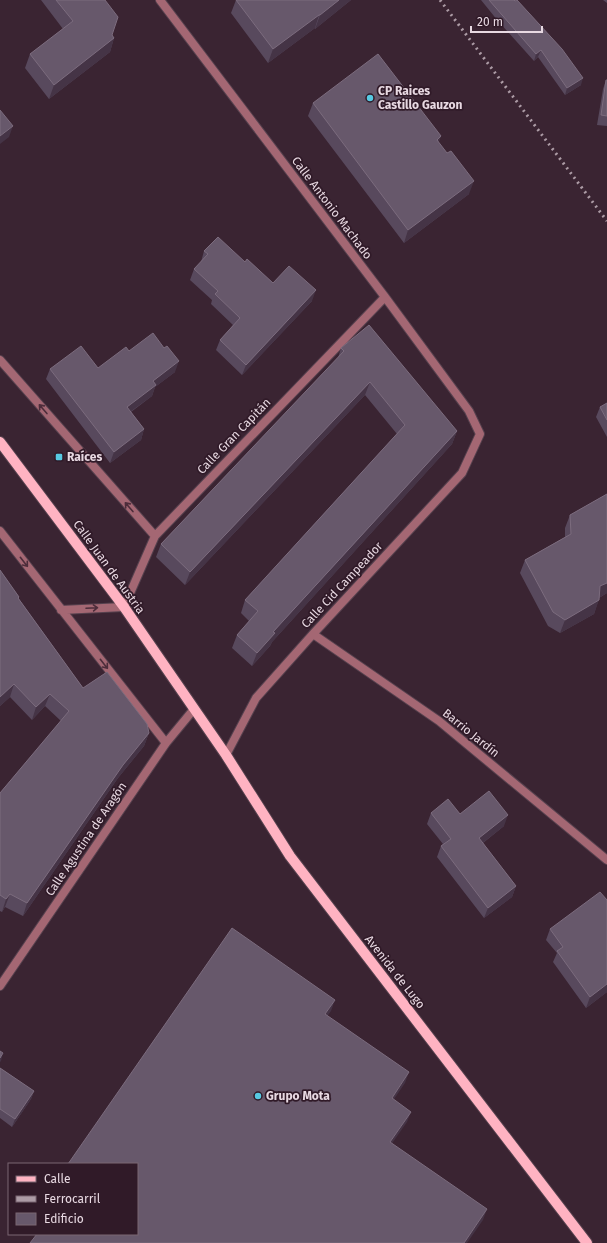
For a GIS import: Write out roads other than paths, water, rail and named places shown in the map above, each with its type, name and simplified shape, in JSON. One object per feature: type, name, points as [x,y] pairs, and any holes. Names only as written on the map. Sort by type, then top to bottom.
[{"type":"main road","name":"Calle Juan de Austria","points":[[0,442],[124,607],[194,709]]},
{"type":"main road","name":"Avenida de Lugo","points":[[194,709],[226,755],[290,856],[587,1243]]},
{"type":"street","name":"Calle Antonio Machado","points":[[160,0],[469,410],[480,434]]},
{"type":"street","name":"Calle Gran Capitán","points":[[124,607],[154,536],[385,297]]},
{"type":"street","points":[[0,360],[154,536]]},
{"type":"street","name":"Calle Cid Campeador","points":[[226,755],[256,698],[462,473],[480,434]]},
{"type":"street","points":[[0,531],[166,743]]},
{"type":"street","points":[[61,610],[124,607]]},
{"type":"street","name":"Barrio Jardín","points":[[313,634],[439,721],[607,860]]},
{"type":"street","name":"Calle Agustina de Aragón","points":[[0,986],[166,743],[194,709]]},
{"type":"railway","points":[[440,0],[607,221]]},
{"type":"place","name":"CP Raices Castillo Gauzon","points":[[370,98]]},
{"type":"place","name":"Raíces","points":[[59,457]]},
{"type":"place","name":"Grupo Mota","points":[[258,1096]]}]
